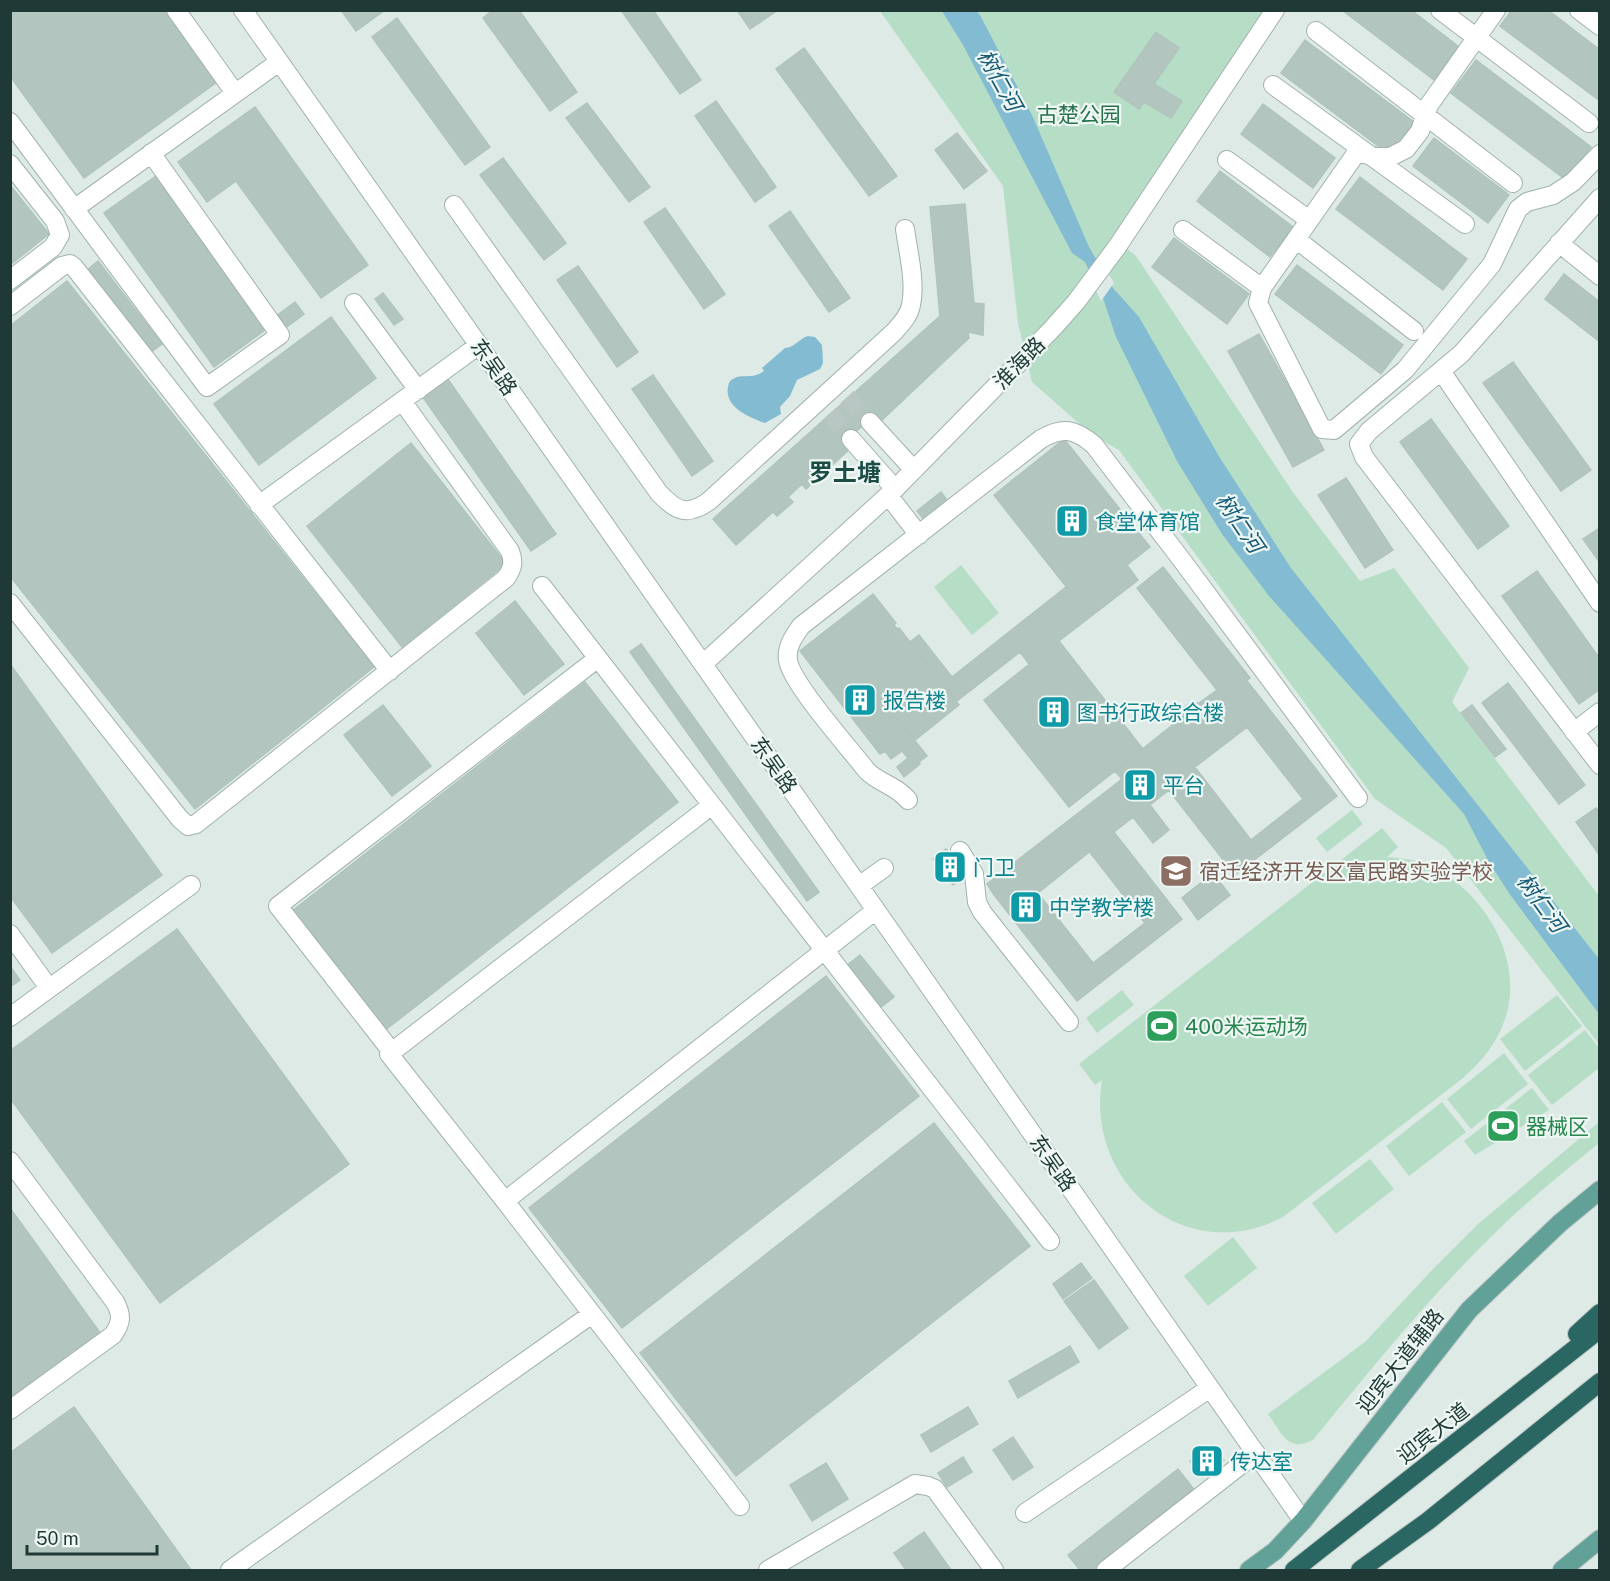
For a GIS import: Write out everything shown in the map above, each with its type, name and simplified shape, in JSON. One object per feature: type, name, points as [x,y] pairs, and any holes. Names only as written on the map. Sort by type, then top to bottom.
[{"type":"highway","points":[[1468,1434],[1599,1313]]},
{"type":"highway","name":"迎宾大道","points":[[1293,1570],[1599,1329]]},
{"type":"highway","points":[[1369,1570],[1599,1382]]},
{"type":"highway","points":[[1360,1570],[1428,1521]]},
{"type":"main road","name":"迎宾大道辅路","points":[[1249,1570],[1275,1551],[1303,1521],[1469,1310],[1560,1223],[1599,1190]]},
{"type":"main road","points":[[1562,1570],[1599,1539]]},
{"type":"street","points":[[176,10],[235,93]]},
{"type":"street","name":"东吴路","points":[[243,10],[1303,1521]]},
{"type":"street","name":"淮海路","points":[[703,664],[915,470],[1076,302],[1117,247],[1275,10]]},
{"type":"street","points":[[1440,10],[1589,123]]},
{"type":"street","points":[[1496,10],[1429,105],[1420,131],[1406,149],[1390,158],[1357,152],[1262,288],[1258,303],[1322,429],[1334,430],[1405,370],[1492,264],[1518,209],[1527,202],[1553,195],[1573,182],[1599,153]]},
{"type":"street","points":[[1579,10],[1599,26]]},
{"type":"street","points":[[1316,31],[1513,183]]},
{"type":"street","points":[[74,209],[279,62]]},
{"type":"street","points":[[1274,85],[1465,224]]},
{"type":"street","points":[[10,122],[207,387],[280,335],[151,153]]},
{"type":"street","points":[[1227,160],[1309,220]]},
{"type":"street","points":[[10,164],[55,221],[60,235],[53,247],[10,280]]},
{"type":"street","points":[[1599,198],[1461,354],[1369,431],[1359,444],[1364,457],[1599,765]]},
{"type":"street","points":[[454,205],[659,493],[670,504],[682,510],[696,510],[824,407],[842,391],[906,318],[912,304],[912,284],[905,229]]},
{"type":"street","points":[[1183,230],[1262,288]]},
{"type":"street","points":[[1296,239],[1414,331]]},
{"type":"street","points":[[1559,243],[1599,276]]},
{"type":"street","points":[[10,306],[62,266],[70,264],[74,267],[390,671]]},
{"type":"street","points":[[354,303],[418,390]]},
{"type":"street","points":[[260,505],[479,345]]},
{"type":"street","points":[[1441,371],[1599,603]]},
{"type":"street","points":[[10,603],[180,819],[188,826],[196,824],[506,578],[512,570],[513,561],[510,551],[402,401]]},
{"type":"street","points":[[870,422],[915,470]]},
{"type":"street","points":[[908,800],[901,792],[873,777],[867,771],[794,678],[788,655],[792,640],[801,626],[1041,439],[1060,430],[1076,433],[1094,445],[1358,798]]},
{"type":"street","points":[[852,439],[919,535]]},
{"type":"street","points":[[542,586],[1050,1241]]},
{"type":"street","points":[[392,1052],[278,906],[598,658]]},
{"type":"street","points":[[1574,732],[1599,712]]},
{"type":"street","points":[[712,805],[389,1054],[740,1506]]},
{"type":"street","points":[[960,851],[974,874],[976,902],[982,912],[1069,1022]]},
{"type":"street","points":[[859,886],[884,868]]},
{"type":"street","points":[[10,1017],[191,885]]},
{"type":"street","points":[[505,1201],[876,910]]},
{"type":"street","points":[[10,934],[50,988]]},
{"type":"street","points":[[10,1161],[121,1313],[120,1325],[113,1335],[10,1410]]},
{"type":"street","points":[[230,1570],[592,1314]]},
{"type":"street","points":[[1025,1513],[1210,1388]]},
{"type":"street","points":[[1106,1570],[1256,1453]]},
{"type":"street","points":[[768,1570],[915,1484],[921,1484],[935,1489],[994,1570]]},
{"type":"green space","name":"古楚公园","points":[[880,11],[1268,11],[1115,239],[1136,256],[1292,491],[1360,581],[1394,568],[1469,668],[1452,702],[1599,896],[1599,1044],[1446,848],[1375,799],[1119,450],[1092,435],[1032,382],[1018,323],[1003,186]]},
{"type":"green space","points":[[961,565],[999,613],[972,635],[934,587]]},
{"type":"green space","points":[[1352,810],[1363,824],[1327,852],[1316,838]]},
{"type":"green space","name":"400米运动场","points":[[1382,828],[1398,847],[1387,857],[1423,863],[1444,874],[1463,888],[1494,926],[1504,948],[1509,971],[1510,995],[1505,1019],[1498,1036],[1483,1058],[1463,1078],[1283,1217],[1247,1230],[1211,1232],[1179,1223],[1150,1207],[1126,1182],[1109,1152],[1101,1118],[1102,1080],[1095,1085],[1079,1064]]},
{"type":"green space","points":[[1122,990],[1134,1005],[1097,1033],[1086,1018]]},
{"type":"green space","points":[[1557,995],[1582,1026],[1525,1071],[1500,1039]]},
{"type":"green space","points":[[1585,1030],[1599,1048],[1599,1068],[1552,1105],[1528,1075]]},
{"type":"green space","points":[[1504,1053],[1528,1084],[1471,1129],[1447,1099]]},
{"type":"green space","name":"器械区","points":[[1532,1088],[1549,1110],[1475,1155],[1464,1141]]},
{"type":"green space","points":[[1442,1102],[1466,1132],[1409,1176],[1386,1146]]},
{"type":"green space","points":[[1599,1122],[1599,1143],[1520,1210],[1471,1257],[1401,1334],[1313,1440],[1297,1444],[1286,1439],[1268,1414],[1365,1342],[1477,1225]]},
{"type":"green space","points":[[1370,1159],[1394,1189],[1336,1234],[1312,1203]]},
{"type":"green space","points":[[1233,1237],[1257,1268],[1208,1306],[1184,1276]]},
{"type":"water","name":"树仁河","points":[[942,11],[977,11],[981,17],[1032,115],[1089,247],[1113,288],[1139,317],[1220,458],[1291,568],[1599,959],[1599,1014],[1511,896],[1490,864],[1464,814],[1269,596],[1222,534],[1177,461],[1116,337],[1104,301],[1085,262],[1072,253],[963,45]]},
{"type":"water","points":[[808,336],[815,337],[822,345],[823,363],[820,369],[797,380],[790,396],[780,407],[781,414],[765,423],[739,411],[730,400],[729,382],[736,377],[760,374],[764,371],[762,368],[785,348]]},
{"type":"pier","points":[[1100,259],[1114,283],[1101,301],[1088,275]]},
{"type":"building","points":[[10,10],[165,10],[217,82],[84,178],[10,76]]},
{"type":"building","points":[[341,10],[385,10],[356,31]]},
{"type":"building","points":[[493,10],[519,10],[577,92],[550,111],[483,18]]},
{"type":"building","points":[[621,10],[653,10],[701,80],[680,94]]},
{"type":"building","points":[[737,10],[774,10],[775,12],[750,29]]},
{"type":"building","points":[[1342,10],[1411,10],[1459,47],[1434,80]]},
{"type":"building","points":[[1512,10],[1548,10],[1600,50],[1600,101],[1500,26]]},
{"type":"building","points":[[397,18],[490,147],[465,165],[372,37]]},
{"type":"building","points":[[1156,32],[1179,48],[1154,84],[1182,101],[1171,118],[1144,102],[1139,109],[1114,92]]},
{"type":"building","points":[[1305,40],[1415,123],[1390,155],[1281,73]]},
{"type":"building","points":[[804,48],[897,176],[869,196],[776,69]]},
{"type":"building","points":[[1476,60],[1591,147],[1566,180],[1451,93]]},
{"type":"building","points":[[716,101],[776,187],[755,202],[695,116]]},
{"type":"building","points":[[587,103],[650,187],[629,202],[566,118]]},
{"type":"building","points":[[1263,104],[1335,158],[1313,188],[1241,134]]},
{"type":"building","points":[[255,107],[368,265],[321,298],[236,181],[207,202],[178,162]]},
{"type":"building","points":[[957,133],[987,171],[964,189],[935,150]]},
{"type":"building","points":[[1434,138],[1509,195],[1488,223],[1413,166]]},
{"type":"building","points":[[503,158],[566,243],[544,260],[480,175]]},
{"type":"building","points":[[1220,171],[1293,227],[1270,257],[1197,201]]},
{"type":"building","points":[[156,176],[265,330],[214,367],[104,213]]},
{"type":"building","points":[[1360,177],[1467,259],[1443,290],[1336,209]]},
{"type":"building","points":[[10,185],[49,234],[10,265]]},
{"type":"building","points":[[965,204],[974,303],[984,304],[983,335],[968,332],[969,338],[880,422],[874,415],[846,441],[852,447],[806,489],[802,484],[788,497],[793,502],[777,516],[773,512],[736,545],[713,519],[940,316],[930,207]]},
{"type":"building","points":[[665,208],[725,294],[704,309],[644,222]]},
{"type":"building","points":[[790,211],[850,298],[829,312],[769,226]]},
{"type":"building","points":[[1174,238],[1249,294],[1227,324],[1152,267]]},
{"type":"building","points":[[98,261],[162,344],[151,352],[87,270]]},
{"type":"building","points":[[1297,265],[1403,345],[1381,374],[1275,294]]},
{"type":"building","points":[[578,266],[638,352],[617,367],[557,280]]},
{"type":"building","points":[[1564,274],[1600,302],[1600,342],[1545,299]]},
{"type":"building","points":[[67,281],[374,667],[195,809],[10,576],[10,326]]},
{"type":"building","points":[[383,293],[403,319],[394,325],[375,299]]},
{"type":"building","points":[[295,302],[304,314],[284,329],[275,317]]},
{"type":"building","points":[[331,317],[376,378],[259,465],[214,404]]},
{"type":"building","points":[[1259,334],[1324,450],[1293,467],[1228,351]]},
{"type":"building","points":[[1513,362],[1591,470],[1561,491],[1483,383]]},
{"type":"building","points":[[653,375],[713,461],[692,476],[632,389]]},
{"type":"building","points":[[447,378],[556,534],[531,551],[422,396]]},
{"type":"building","points":[[1431,419],[1509,526],[1478,549],[1400,442]]},
{"type":"building","name":"食堂体育馆","points":[[1064,439],[1150,547],[1079,603],[994,495]]},
{"type":"building","points":[[411,443],[506,564],[402,647],[307,526]]},
{"type":"building","points":[[1346,478],[1393,550],[1365,568],[1318,495]]},
{"type":"building","points":[[941,492],[950,504],[926,522],[917,511]]},
{"type":"building","points":[[1600,528],[1600,563],[1583,539]]},
{"type":"building","points":[[1127,565],[1138,580],[1029,664],[1020,652],[957,701],[910,642],[919,635],[952,677],[1066,587],[1079,603]]},
{"type":"building","points":[[1163,567],[1250,678],[1224,699],[1137,588]]},
{"type":"building","points":[[1537,571],[1600,659],[1600,689],[1579,704],[1502,596]]},
{"type":"building","name":"报告楼","points":[[873,594],[896,623],[849,659],[927,756],[904,777],[897,767],[908,758],[902,751],[891,759],[885,751],[880,754],[800,651]]},
{"type":"building","points":[[515,601],[564,664],[524,695],[476,633]]},
{"type":"building","points":[[894,625],[897,629],[899,628],[959,705],[914,741],[849,659]]},
{"type":"building","name":"图书行政综合楼","points":[[1059,641],[1143,749],[1069,807],[984,700]]},
{"type":"building","points":[[641,644],[819,892],[807,901],[630,652]]},
{"type":"building","points":[[10,664],[162,875],[52,953],[10,896]]},
{"type":"building","name":"平台","points":[[1247,681],[1255,691],[1232,708],[1247,727],[1195,767],[1181,749],[1153,770],[1169,790],[1150,805],[1169,830],[1153,843],[1133,817],[1114,832],[1099,813],[1074,832],[1089,852],[1038,893],[1022,873],[994,895],[987,884],[1122,779],[1115,771],[1180,719],[1183,708],[1189,704],[1199,703],[1217,690],[1224,699]]},
{"type":"building","points":[[585,682],[678,802],[384,1031],[291,912]]},
{"type":"building","points":[[1508,683],[1585,785],[1559,804],[1482,703]]},
{"type":"building","points":[[1255,691],[1337,796],[1235,875],[1153,770],[1181,749],[1251,840],[1303,799],[1232,708]]},
{"type":"building","points":[[1209,696],[1225,717],[1185,748],[1180,741],[1188,735],[1177,721],[1180,719],[1180,714],[1189,704],[1199,703]]},
{"type":"building","points":[[383,705],[431,766],[392,796],[344,735]]},
{"type":"building","points":[[1472,705],[1506,749],[1495,757],[1461,713]]},
{"type":"building","points":[[1596,808],[1600,813],[1600,856],[1576,822]]},
{"type":"building","name":"中学教学楼","points":[[1099,813],[1182,919],[1077,1001],[994,895],[1022,873],[1093,963],[1145,923],[1074,832]]},
{"type":"building","name":"门卫","points":[[946,849],[966,875],[953,885],[933,859]]},
{"type":"building","points":[[1213,873],[1230,895],[1198,920],[1182,898]]},
{"type":"building","points":[[177,929],[349,1164],[160,1303],[10,1098],[10,1051]]},
{"type":"building","points":[[860,955],[894,997],[880,1008],[846,966]]},
{"type":"building","points":[[10,966],[20,980],[10,987]]},
{"type":"building","points":[[826,976],[919,1096],[622,1328],[529,1208]]},
{"type":"building","points":[[934,1123],[1030,1246],[736,1476],[640,1353]]},
{"type":"building","points":[[10,1208],[101,1334],[10,1398]]},
{"type":"building","points":[[1081,1263],[1092,1278],[1063,1299],[1053,1284]]},
{"type":"building","points":[[1094,1280],[1128,1328],[1099,1349],[1064,1301]]},
{"type":"building","points":[[1070,1346],[1079,1362],[1018,1398],[1009,1381]]},
{"type":"building","points":[[74,1407],[191,1570],[19,1570],[10,1559],[10,1453]]},
{"type":"building","points":[[968,1407],[978,1424],[931,1452],[921,1435]]},
{"type":"building","points":[[1013,1437],[1033,1467],[1013,1480],[993,1450]]},
{"type":"building","name":"传达室","points":[[1212,1445],[1224,1460],[1202,1477],[1190,1461]]},
{"type":"building","points":[[963,1457],[972,1472],[947,1487],[938,1473]]},
{"type":"building","points":[[826,1463],[848,1499],[812,1521],[790,1485]]},
{"type":"building","points":[[1178,1469],[1196,1492],[1096,1570],[1080,1570],[1068,1555]]},
{"type":"building","points":[[924,1532],[951,1570],[906,1570],[894,1553]]},
{"type":"building","points":[[10,1559],[19,1570],[10,1570]]},
{"type":"tunnel","points":[[847,397],[870,422]]},
{"type":"tunnel","points":[[829,414],[851,439]]},
{"type":"place","name":"食堂体育馆","points":[[1072,521]]},
{"type":"place","name":"报告楼","points":[[860,700]]},
{"type":"place","name":"图书行政综合楼","points":[[1054,712]]},
{"type":"place","name":"平台","points":[[1140,785]]},
{"type":"place","name":"门卫","points":[[950,867]]},
{"type":"place","name":"宿迁经济开发区富民路实验学校","points":[[1176,871]]},
{"type":"place","name":"中学教学楼","points":[[1026,907]]},
{"type":"place","name":"400米运动场","points":[[1162,1026]]},
{"type":"place","name":"器械区","points":[[1503,1126]]},
{"type":"place","name":"传达室","points":[[1207,1461]]},
{"type":"district","name":"罗土塘","points":[[845,472]]}]
